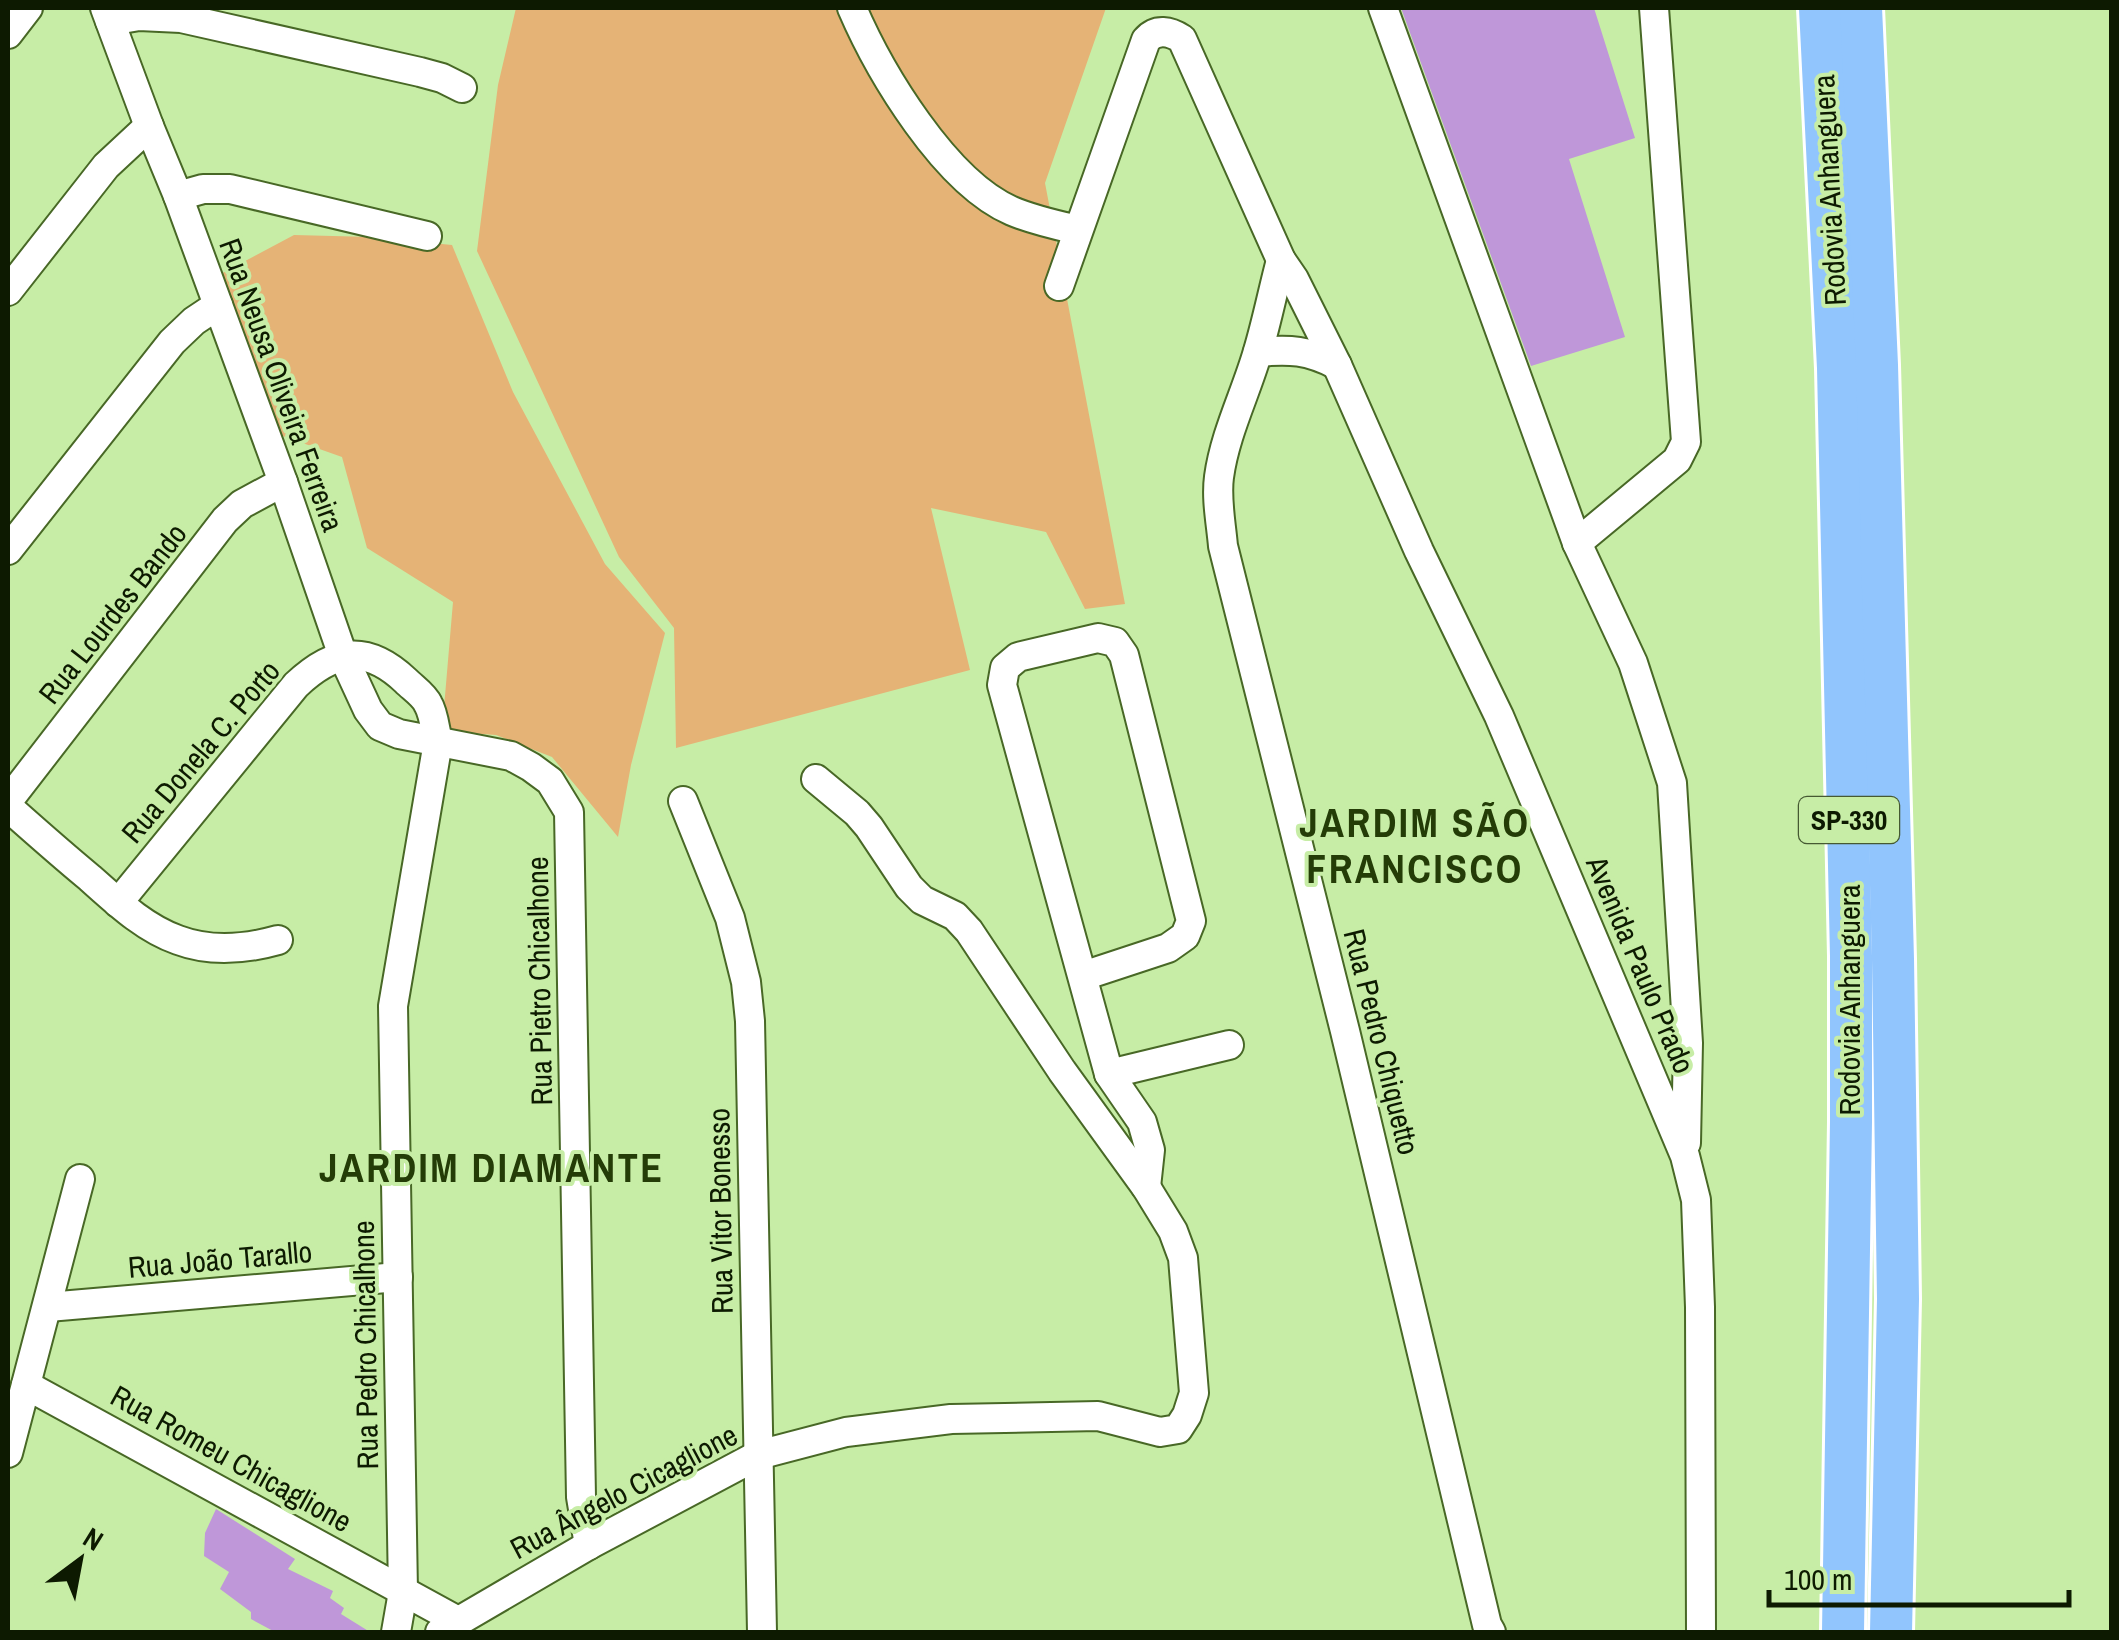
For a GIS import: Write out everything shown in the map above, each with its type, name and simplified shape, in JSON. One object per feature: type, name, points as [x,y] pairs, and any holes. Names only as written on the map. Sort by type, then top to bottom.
[{"type":"highway","name":"Rodovia Anhanguera","points":[[1820,8],[1838,368],[1851,936],[1851,1122],[1837,1625]]},
{"type":"highway","name":"Rodovia Anhanguera","points":[[1860,8],[1877,365],[1893,959],[1898,1299],[1892,1632]]},
{"type":"street","points":[[8,34],[28,8]]},
{"type":"street","points":[[852,8],[870,48],[931,141],[972,185],[1010,210],[1078,230],[1059,286]]},
{"type":"street","points":[[1383,8],[1577,543],[1633,663],[1672,782],[1688,1043],[1686,1156]]},
{"type":"street","points":[[1577,543],[1677,460],[1686,442],[1654,8]]},
{"type":"street","points":[[108,14],[181,18],[420,72],[462,88]]},
{"type":"street","name":"Rua Neusa Oliveira Ferreira","points":[[108,14],[283,482],[343,656],[368,710],[380,726],[438,742]]},
{"type":"street","name":"Avenida Paulo Prado","points":[[1078,230],[1146,40],[1150,35],[1167,31],[1182,39],[1281,260],[1337,365],[1419,551],[1499,716],[1686,1156],[1696,1200],[1699,1290],[1701,1632]]},
{"type":"street","points":[[8,291],[106,166],[149,126]]},
{"type":"street","points":[[178,196],[203,189],[230,189],[427,236]]},
{"type":"street","name":"Rua Pedro Chiquetto","points":[[1281,260],[1219,479],[1223,546],[1345,1031],[1487,1625],[1492,1632]]},
{"type":"street","points":[[1270,302],[1292,298],[1309,309]]},
{"type":"street","points":[[8,550],[172,342],[218,305]]},
{"type":"street","points":[[1258,352],[1296,350],[1337,365]]},
{"type":"street","name":"Rua Lourdes Bando","points":[[8,804],[225,520],[242,504],[283,482]]},
{"type":"street","points":[[1083,976],[1168,948],[1185,936],[1190,921],[1124,655],[1115,642],[1098,638],[1018,657],[1005,668],[1002,685],[1109,1074],[1142,1122],[1150,1150],[1146,1186]]},
{"type":"street","points":[[343,656],[371,656],[399,675],[428,702],[438,742]]},
{"type":"street","name":"Rua Donela C. Porto","points":[[118,903],[296,684],[313,669],[343,656]]},
{"type":"street","name":"Rua Pedro Chicalhone","points":[[396,1632],[403,1592],[393,1006],[438,742]]},
{"type":"street","name":"Rua Pietro Chicalhone","points":[[438,742],[511,756],[531,766],[550,782],[569,812],[580,1497],[589,1545]]},
{"type":"street","points":[[816,779],[870,827],[909,887],[933,907],[955,916],[969,931],[1062,1071],[1146,1186]]},
{"type":"street","name":"Rua Vitor Bonesso","points":[[683,801],[730,918],[746,982],[750,1021],[762,1632]]},
{"type":"street","points":[[8,804],[118,903],[160,932],[180,941],[233,948],[278,940]]},
{"type":"street","points":[[1662,1098],[1676,1080],[1688,1043]]},
{"type":"street","points":[[1109,1074],[1229,1045]]},
{"type":"street","points":[[8,1453],[80,1178]]},
{"type":"street","name":"Rua Ângelo Cicaglione","points":[[448,1627],[589,1545],[758,1455],[846,1432],[951,1418],[1098,1416],[1160,1432],[1178,1429],[1194,1393],[1182,1258],[1172,1231],[1146,1186]]},
{"type":"street","name":"Rua João Tarallo","points":[[48,1307],[398,1277]]},
{"type":"street","name":"Rua Romeu Chicaglione","points":[[26,1384],[403,1592],[448,1627]]},
{"type":"shaded area","points":[[516,8],[1106,8],[1045,183],[1125,604],[1085,609],[1046,532],[931,508],[970,670],[676,748],[674,628],[619,557],[477,251],[498,85]]},
{"type":"shaded area","points":[[294,235],[452,245],[513,392],[605,564],[665,633],[631,765],[618,837],[552,757],[496,735],[442,731],[453,602],[367,548],[342,457],[263,429],[217,276]]},
{"type":"building","points":[[1401,8],[1594,8],[1635,138],[1569,159],[1625,337],[1531,366]]},
{"type":"building","points":[[216,1509],[295,1559],[288,1569],[333,1591],[330,1598],[344,1608],[341,1614],[370,1632],[275,1632],[251,1619],[251,1612],[220,1589],[229,1572],[204,1556],[205,1533]]},
{"type":"district","name":"JARDIM SÃO FRANCISCO","points":[[1415,846]]},
{"type":"district","name":"JARDIM DIAMANTE","points":[[492,1168]]}]
